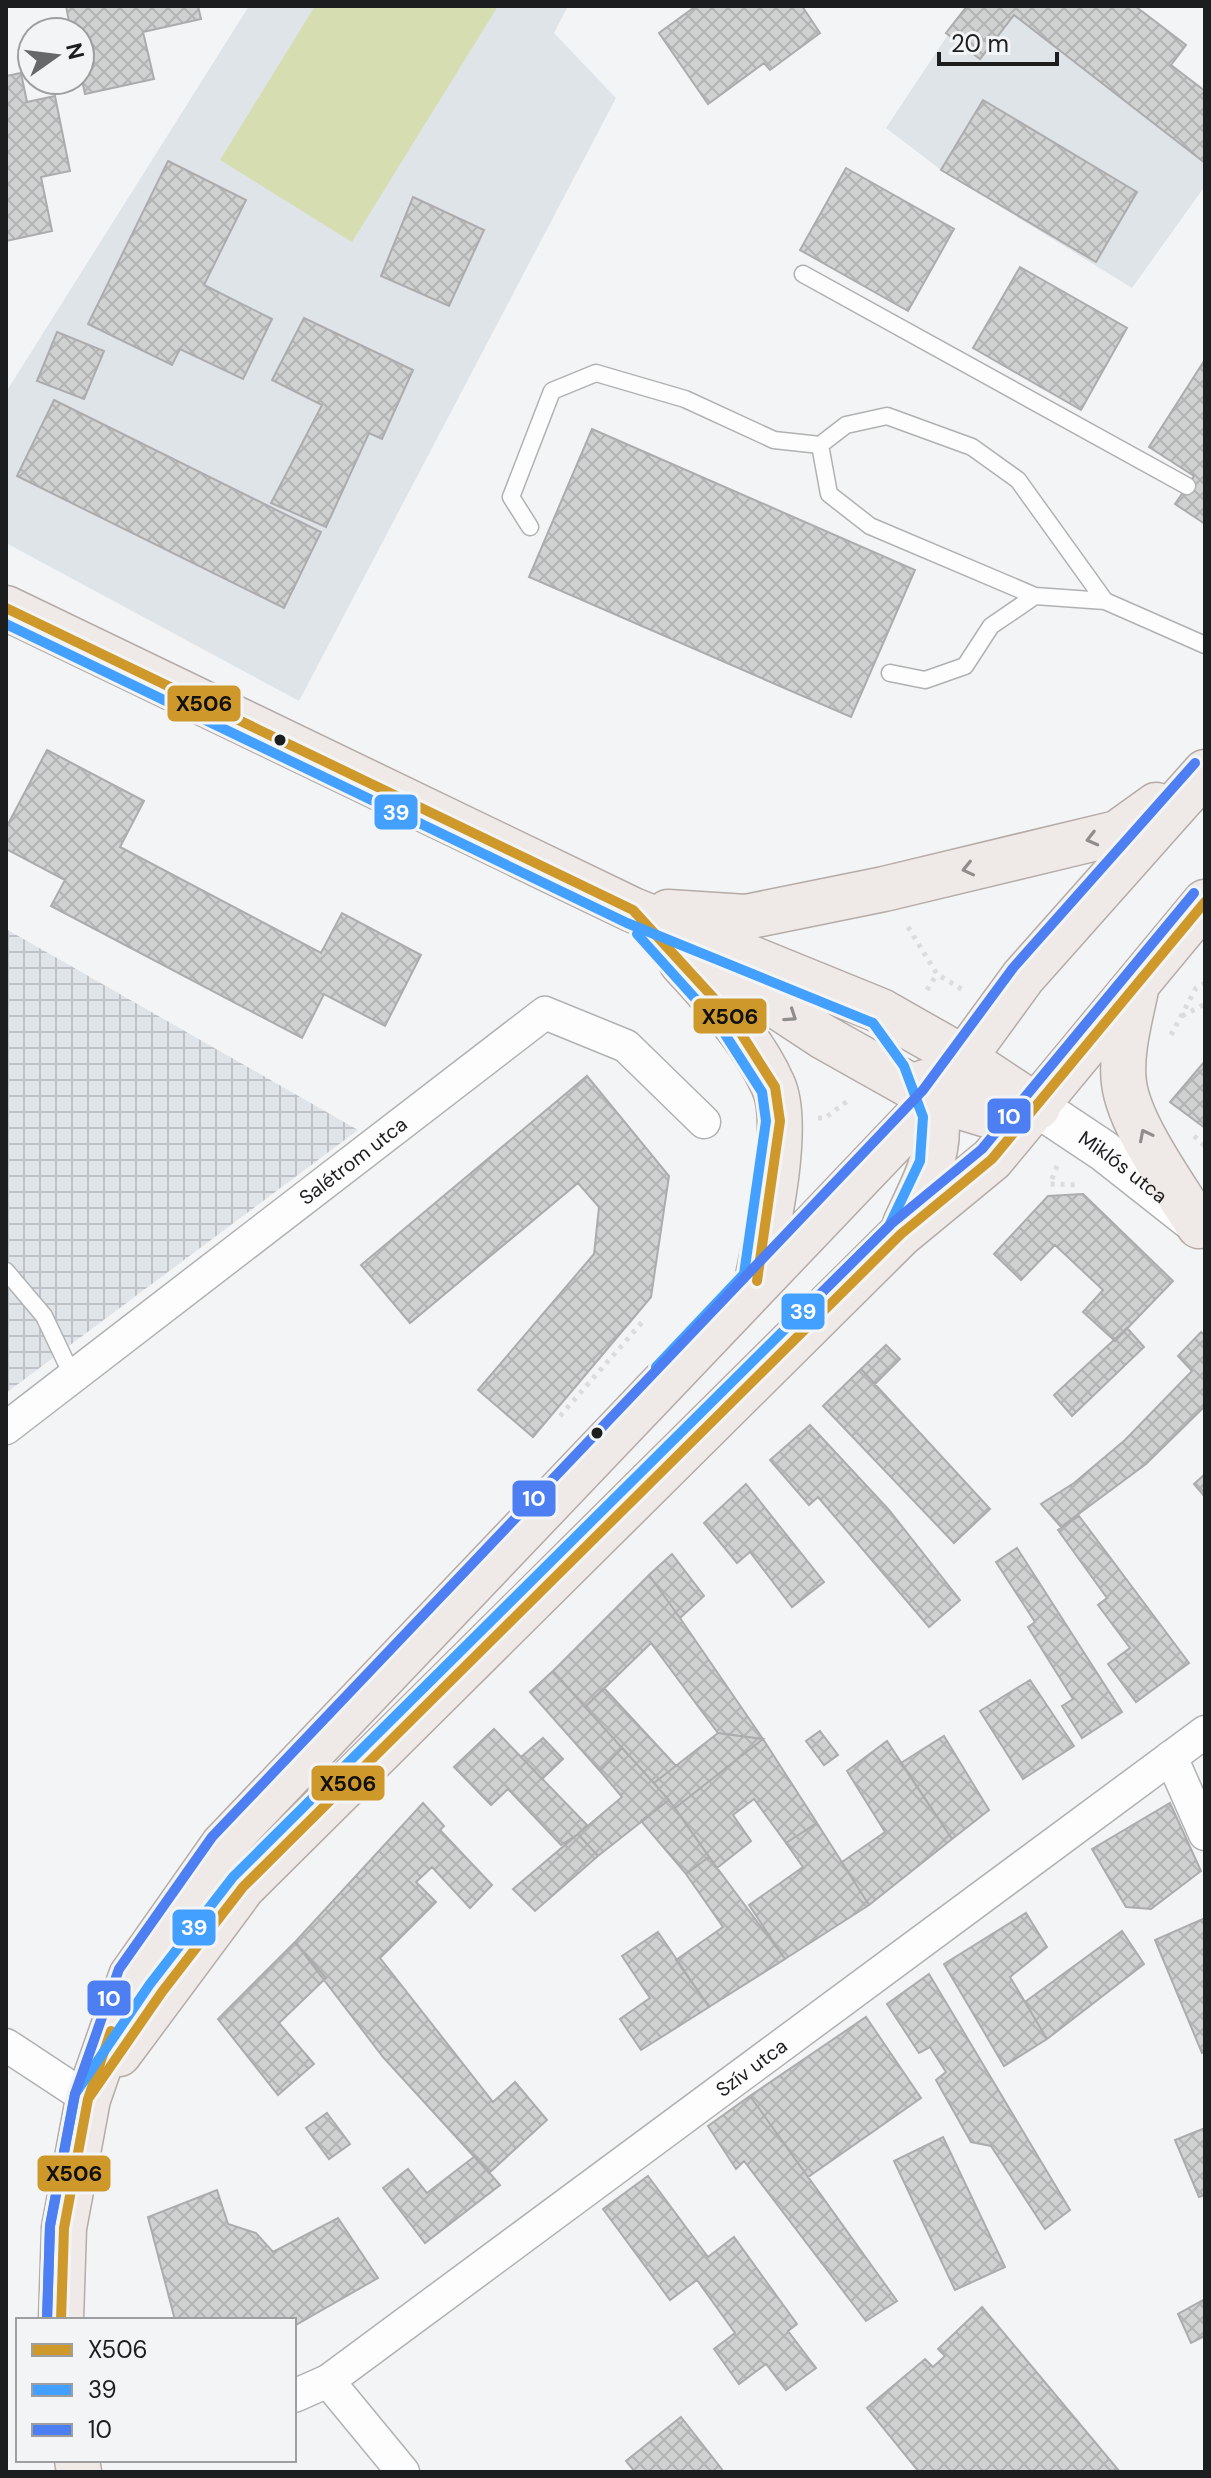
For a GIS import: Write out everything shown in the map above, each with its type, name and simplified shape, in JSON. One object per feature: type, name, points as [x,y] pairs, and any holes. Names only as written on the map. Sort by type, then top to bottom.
[{"type":"main road","points":[[9,618],[633,910],[881,1011],[962,1057],[1038,1107]]},
{"type":"main road","points":[[633,910],[746,917],[884,889],[1117,833],[1205,771]]},
{"type":"main road","points":[[61,2318],[64,2228],[88,2099],[131,1976],[223,1845],[757,1281],[934,1099],[1023,977],[1205,771]]},
{"type":"main road","points":[[88,2099],[162,1992],[243,1887],[901,1234],[992,1159],[1205,902]]},
{"type":"main road","points":[[633,910],[822,1036],[934,1099],[987,1115],[1038,1107]]},
{"type":"main road","points":[[633,910],[730,1016],[775,1087],[780,1121],[768,1224],[757,1281]]},
{"type":"main road","points":[[1138,981],[1128,1030],[1124,1084],[1143,1133],[1202,1229]]},
{"type":"main road","points":[[881,1011],[901,1033],[934,1099],[936,1156],[901,1234]]},
{"type":"street","name":"Salétrom utca","points":[[6,1428],[545,1013],[626,1046],[704,1122]]},
{"type":"street","name":"Miklós utca","points":[[1038,1107],[1093,1144],[1202,1229]]},
{"type":"street","name":"Szív utca","points":[[296,2395],[328,2381],[1205,1732]]},
{"type":"street","points":[[1171,1757],[1205,1834]]},
{"type":"street","points":[[6,2045],[88,2099]]},
{"type":"street","points":[[328,2381],[403,2472]]},
{"type":"lane","points":[[803,274],[1187,486]]},
{"type":"lane","points":[[530,527],[511,497],[529,444],[552,391],[596,373],[685,399],[774,440],[820,445],[846,425],[887,416],[972,447],[1018,480],[1105,601]]},
{"type":"lane","points":[[820,445],[829,494],[870,526],[1035,596],[1105,601],[1205,645]]},
{"type":"lane","points":[[890,673],[925,680],[965,666],[991,626],[1035,596]]},
{"type":"lane","points":[[6,1271],[44,1316],[72,1375]]},
{"type":"path","points":[[884,889],[937,974]]},
{"type":"path","points":[[1205,983],[1196,988],[1181,1017],[1205,1004]]},
{"type":"path","points":[[560,1416],[645,1319]]},
{"type":"shaded area","points":[[249,6],[568,6],[554,33],[616,98],[299,701],[6,543],[6,392]]},
{"type":"shaded area","points":[[967,6],[1135,6],[1186,45],[1171,65],[1205,91],[1205,186],[1132,288],[941,170],[886,128]]},
{"type":"shaded area","points":[[6,929],[358,1130],[6,1393]]},
{"type":"green space","points":[[315,6],[498,6],[352,242],[220,160]]},
{"type":"building","points":[[66,6],[198,6],[201,19],[143,32],[154,79],[96,92],[96,16],[68,16]]},
{"type":"building","points":[[696,6],[802,6],[820,33],[770,70],[764,63],[708,104],[659,33]]},
{"type":"building","points":[[967,6],[1135,6],[1186,45],[1171,65],[1205,91],[1205,163],[1014,15],[980,59],[946,33]]},
{"type":"building","points":[[16,74],[16,96],[26,96],[27,102],[55,96],[70,171],[41,177],[52,231],[6,241],[6,76]]},
{"type":"building","points":[[983,100],[1137,192],[1096,262],[941,170]]},
{"type":"building","points":[[168,161],[246,200],[204,285],[272,319],[243,379],[180,349],[172,365],[88,324]]},
{"type":"building","points":[[846,168],[954,229],[908,311],[800,250]]},
{"type":"building","points":[[413,197],[484,230],[449,306],[381,276]]},
{"type":"building","points":[[1020,267],[1127,328],[1081,410],[973,348]]},
{"type":"building","points":[[304,318],[413,370],[382,439],[369,433],[326,527],[271,503],[322,405],[272,380]]},
{"type":"building","points":[[57,332],[104,351],[84,399],[37,381]]},
{"type":"building","points":[[1204,361],[1205,524],[1175,504],[1194,476],[1149,447]]},
{"type":"building","points":[[54,400],[321,532],[284,608],[17,476]]},
{"type":"building","points":[[592,429],[915,570],[851,717],[529,577]]},
{"type":"building","points":[[47,750],[144,801],[120,847],[321,953],[342,913],[421,955],[385,1026],[324,994],[302,1038],[51,906],[65,880],[6,849],[6,828]]},
{"type":"building","points":[[1205,1061],[1205,1128],[1170,1102]]},
{"type":"building","points":[[587,1076],[669,1176],[651,1297],[533,1437],[478,1390],[594,1254],[599,1207],[578,1183],[410,1323],[361,1265]]},
{"type":"building","points":[[1083,1194],[1173,1281],[1115,1341],[1083,1312],[1103,1290],[1055,1245],[1021,1280],[994,1254],[1048,1196]]},
{"type":"building","points":[[1127,1328],[1144,1347],[1072,1416],[1054,1395]]},
{"type":"building","points":[[1201,1332],[1205,1335],[1205,1406],[1146,1464],[1061,1527],[1041,1504],[1074,1483],[1125,1440],[1192,1371],[1178,1356]]},
{"type":"building","points":[[886,1345],[900,1359],[875,1384],[861,1369]]},
{"type":"building","points":[[861,1369],[990,1509],[954,1543],[823,1406]]},
{"type":"building","points":[[810,1425],[889,1510],[960,1600],[929,1627],[818,1497],[809,1505],[770,1460]]},
{"type":"building","points":[[1205,1474],[1205,1497],[1194,1484]]},
{"type":"building","points":[[746,1484],[824,1582],[792,1607],[750,1552],[737,1563],[704,1523]]},
{"type":"building","points":[[1079,1516],[1189,1663],[1136,1702],[1108,1664],[1130,1648],[1098,1605],[1107,1598],[1058,1530]]},
{"type":"building","points":[[1017,1548],[1122,1712],[1082,1738],[1062,1706],[1073,1699],[1028,1627],[1035,1622],[996,1562]]},
{"type":"building","points":[[672,1554],[704,1596],[680,1618],[649,1575]]},
{"type":"building","points":[[649,1575],[763,1739],[718,1733],[651,1643],[585,1707],[553,1671]]},
{"type":"building","points":[[553,1671],[622,1748],[600,1771],[530,1692]]},
{"type":"building","points":[[1030,1680],[1074,1746],[1023,1779],[980,1711]]},
{"type":"building","points":[[604,1688],[676,1766],[654,1783],[585,1707]]},
{"type":"building","points":[[494,1729],[587,1825],[578,1834],[561,1845],[508,1789],[491,1805],[454,1767]]},
{"type":"building","points":[[820,1731],[838,1755],[824,1765],[806,1741]]},
{"type":"building","points":[[718,1733],[763,1739],[675,1808],[654,1783]]},
{"type":"building","points":[[944,1736],[989,1810],[952,1839],[901,1763]]},
{"type":"building","points":[[543,1738],[563,1759],[542,1779],[521,1757]]},
{"type":"building","points":[[763,1739],[817,1823],[786,1843],[754,1799],[733,1815],[751,1841],[717,1868],[675,1808]]},
{"type":"building","points":[[887,1741],[952,1839],[869,1905],[842,1862],[885,1832],[847,1771]]},
{"type":"building","points":[[622,1748],[669,1800],[598,1856],[578,1834],[622,1797],[600,1771]]},
{"type":"building","points":[[669,1800],[709,1857],[686,1874],[641,1821]]},
{"type":"building","points":[[423,1803],[444,1826],[440,1830],[492,1885],[470,1908],[432,1867],[416,1882],[436,1902],[380,1958],[493,2102],[515,2082],[547,2120],[489,2173],[383,2057],[295,1942]]},
{"type":"building","points":[[1170,1803],[1201,1871],[1151,1909],[1126,1907],[1092,1849]]},
{"type":"building","points":[[817,1823],[869,1905],[785,1959],[749,1905],[803,1867],[786,1843]]},
{"type":"building","points":[[578,1834],[598,1856],[535,1911],[513,1889]]},
{"type":"building","points":[[709,1857],[785,1959],[709,2007],[676,1960],[723,1927],[686,1874]]},
{"type":"building","points":[[1026,1913],[1047,1947],[1010,1977],[1047,2039],[1004,2066],[944,1964]]},
{"type":"building","points":[[1205,1918],[1205,2052],[1202,2053],[1155,1940]]},
{"type":"building","points":[[1122,1931],[1144,1964],[1047,2039],[1025,2002]]},
{"type":"building","points":[[658,1932],[709,2007],[641,2050],[620,2019],[650,1998],[622,1956]]},
{"type":"building","points":[[295,1942],[326,1978],[279,2023],[314,2064],[278,2095],[218,2019]]},
{"type":"building","points":[[929,1974],[1070,2210],[1045,2229],[991,2146],[971,2142],[936,2080],[946,2072],[930,2047],[919,2053],[887,2004]]},
{"type":"building","points":[[866,2017],[921,2098],[808,2177],[750,2096]]},
{"type":"building","points":[[750,2096],[897,2301],[866,2321],[744,2161],[736,2169],[708,2126]]},
{"type":"building","points":[[327,2113],[350,2144],[329,2159],[306,2128]]},
{"type":"building","points":[[1205,2128],[1205,2195],[1199,2197],[1175,2140]]},
{"type":"building","points":[[943,2137],[1005,2267],[955,2290],[894,2161]]},
{"type":"building","points":[[475,2156],[500,2185],[425,2243],[383,2188],[408,2169],[427,2193]]},
{"type":"building","points":[[648,2176],[708,2257],[734,2237],[797,2324],[788,2331],[816,2368],[786,2390],[766,2364],[739,2384],[714,2349],[735,2333],[697,2280],[670,2300],[603,2209]]},
{"type":"building","points":[[217,2190],[228,2224],[256,2233],[273,2252],[338,2218],[378,2278],[296,2325],[296,2318],[174,2318],[148,2217]]},
{"type":"building","points":[[1205,2299],[1205,2336],[1191,2343],[1178,2314]]},
{"type":"building","points":[[982,2307],[1120,2472],[919,2472],[867,2408],[925,2359],[933,2367],[945,2356],[938,2349]]},
{"type":"building","points":[[681,2417],[724,2472],[635,2472],[626,2461]]},
{"type":"transit line","name":"X506","points":[[6,608],[633,910],[730,1016],[775,1087],[780,1121],[757,1281]]},
{"type":"transit line","name":"39","points":[[6,624],[627,923],[873,1023],[904,1066],[923,1117],[920,1161],[889,1226],[233,1877],[150,1984],[75,2094],[50,2226],[47,2318]]},
{"type":"transit line","name":"10","points":[[47,2318],[50,2226],[75,2094],[119,1969],[212,1837],[923,1090],[1013,968],[1195,763]]},
{"type":"transit line","name":"10","points":[[799,1315],[891,1224],[982,1149],[1194,893]]},
{"type":"transit line","name":"X506","points":[[88,2099],[162,1992],[243,1887],[901,1234],[992,1159],[1205,902]]},
{"type":"transit line","name":"39","points":[[637,934],[719,1025],[762,1092],[766,1121],[744,1274],[656,1367]]},
{"type":"transit line","name":"X506","points":[[61,2318],[64,2228],[88,2099],[111,2031]]}]
